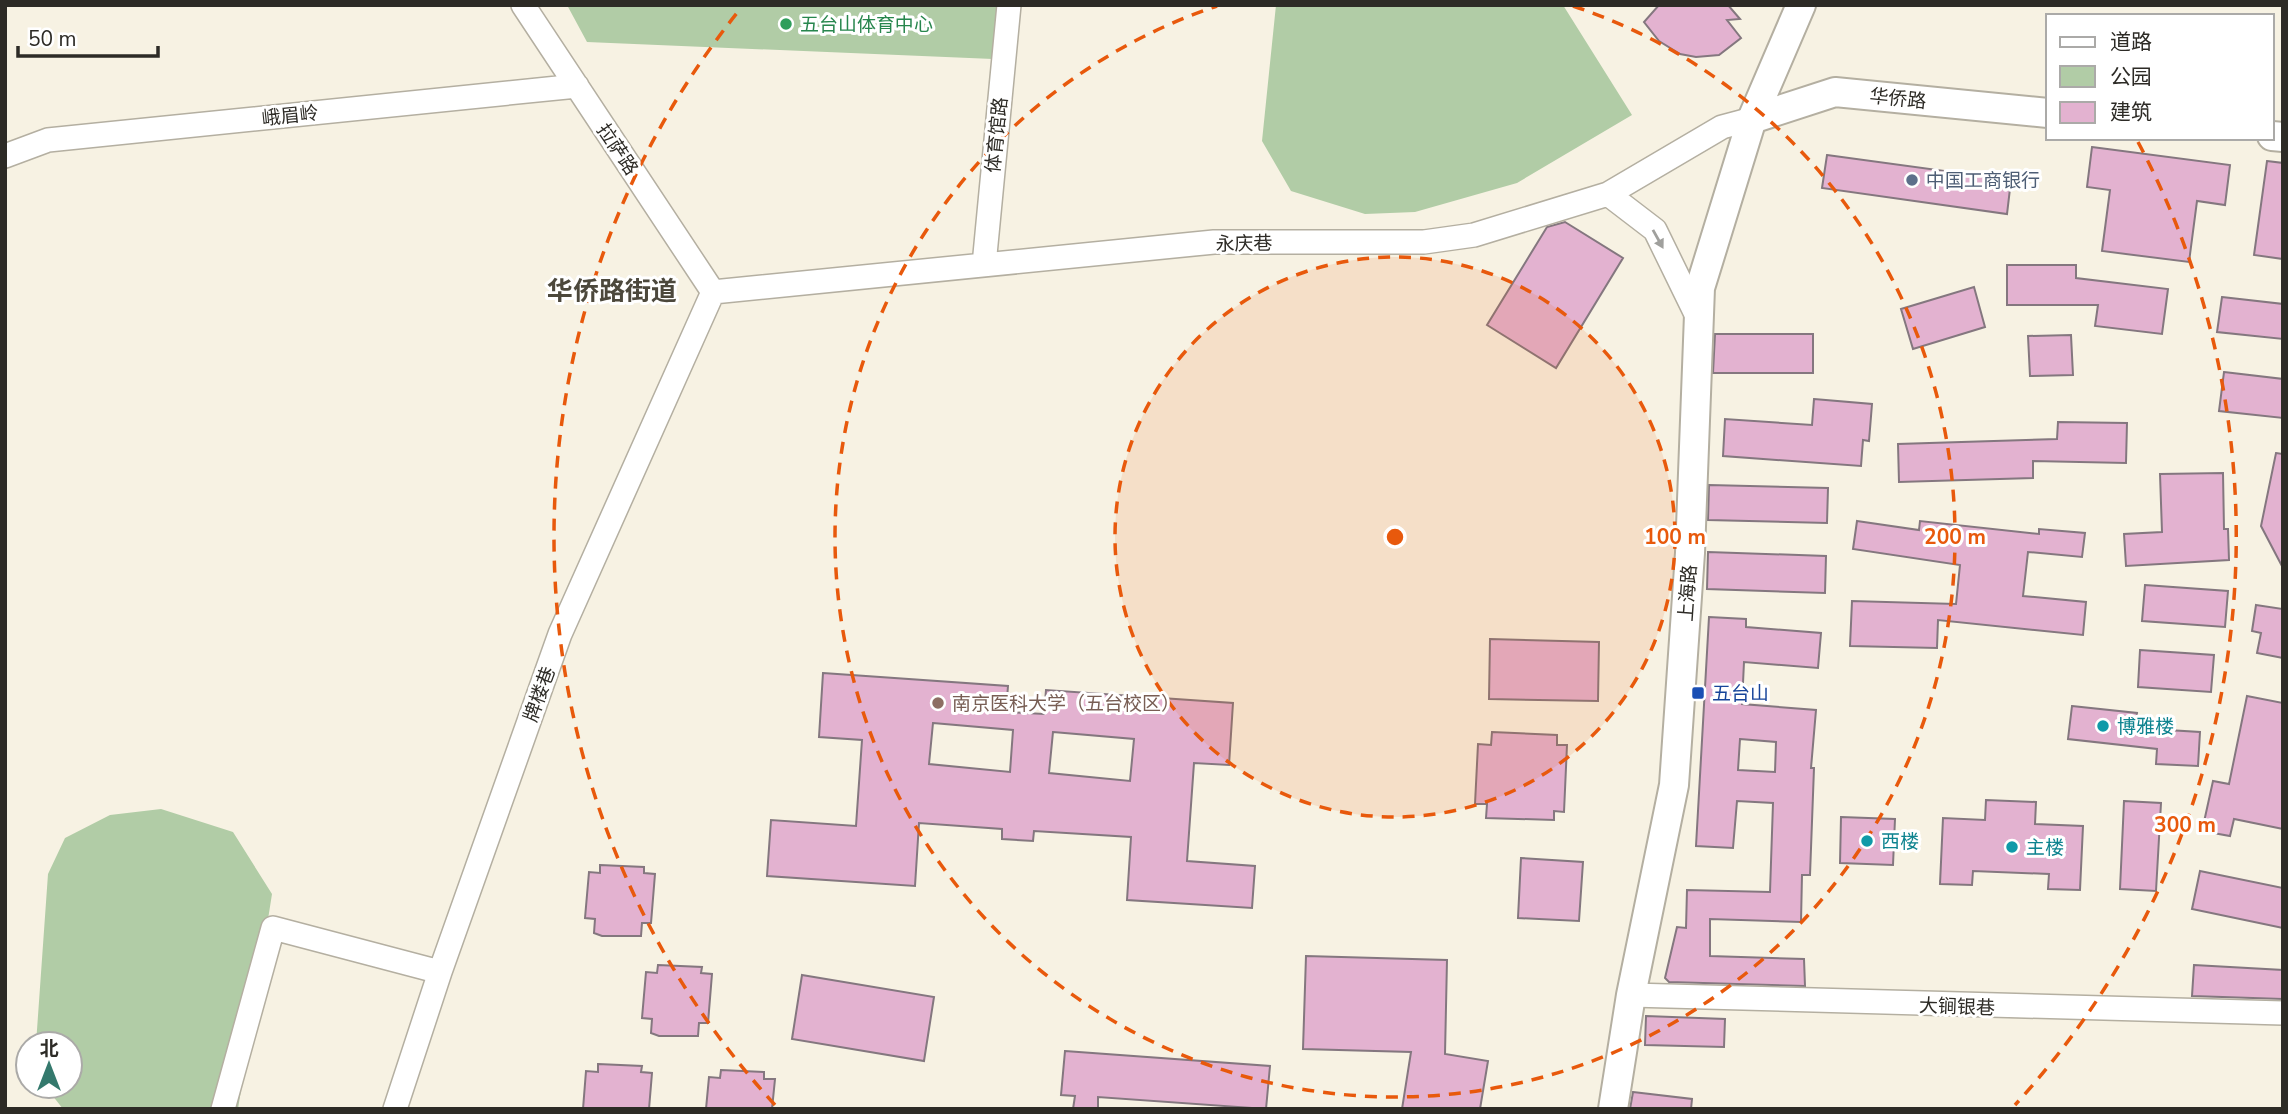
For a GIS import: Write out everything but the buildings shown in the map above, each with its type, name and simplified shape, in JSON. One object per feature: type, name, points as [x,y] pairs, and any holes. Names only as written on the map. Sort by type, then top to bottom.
[{"type":"main road","name":"上海路","points":[[1613,1109],[1631,995],[1674,785],[1690,553],[1700,288],[1752,120],[1801,5]]},
{"type":"main road","name":"华侨路","points":[[1752,120],[1835,92],[2046,113]]},
{"type":"street","name":"拉萨路","points":[[523,5],[713,292]]},
{"type":"street","name":"体育馆路","points":[[984,265],[1009,5]]},
{"type":"street","name":"峨眉岭","points":[[5,156],[48,140],[577,86]]},
{"type":"street","name":"永庆巷","points":[[713,292],[1214,242],[1424,242],[1474,235],[1608,194],[1722,127],[1752,120]]},
{"type":"street","points":[[1608,194],[1655,230],[1697,316]]},
{"type":"street","name":"牌楼巷","points":[[395,1109],[440,972],[560,634],[713,292]]},
{"type":"street","points":[[223,1109],[273,929],[440,972]]},
{"type":"street","name":"大锏银巷","points":[[1631,995],[2283,1013]]},
{"type":"green space","name":"五台山体育中心","points":[[567,5],[998,5],[993,59],[587,42]]},
{"type":"green space","points":[[1276,5],[1563,5],[1632,115],[1517,183],[1415,212],[1365,214],[1291,191],[1262,141]]},
{"type":"green space","points":[[161,809],[233,832],[272,894],[238,1109],[63,1109],[56,1100],[84,1100],[84,1030],[37,1030],[48,874],[65,838],[110,815]]},
{"type":"place","name":"五台山体育中心","points":[[786,24]]},
{"type":"place","name":"中国工商银行","points":[[1912,180]]},
{"type":"place","name":"五台山","points":[[1698,693]]},
{"type":"place","name":"南京医科大学（五台校区）","points":[[938,703]]},
{"type":"place","name":"博雅楼","points":[[2103,726]]},
{"type":"place","name":"西楼","points":[[1867,841]]},
{"type":"place","name":"主楼","points":[[2012,847]]},
{"type":"district","name":"华侨路街道","points":[[612,291]]}]
